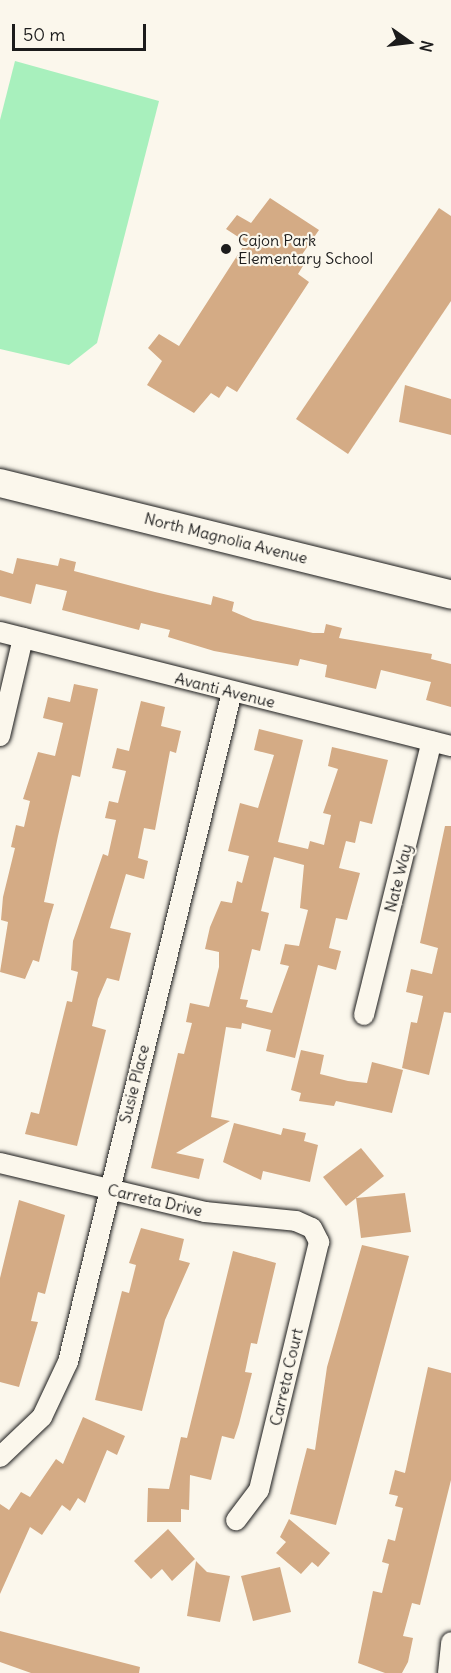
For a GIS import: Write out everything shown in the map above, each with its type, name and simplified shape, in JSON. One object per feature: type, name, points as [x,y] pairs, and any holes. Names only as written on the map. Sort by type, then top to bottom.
[{"type":"main road","name":"North Magnolia Avenue","points":[[0,483],[451,595]]},
{"type":"street","name":"Avanti Avenue","points":[[0,632],[442,744]]},
{"type":"street","points":[[0,736],[23,638]]},
{"type":"street","name":"Susie Place","points":[[0,1457],[34,1427],[61,1381],[232,692]]},
{"type":"street","name":"Nate Way","points":[[364,1015],[442,744]]},
{"type":"street","name":"Carreta Drive","points":[[0,1163],[108,1190],[312,1228]]},
{"type":"street","name":"Carreta Court","points":[[236,1520],[259,1490],[319,1242],[312,1228]]},
{"type":"street","points":[[448,1673],[451,1642]]},
{"type":"green space","points":[[15,61],[159,101],[97,343],[69,365],[0,349],[0,120]]},
{"type":"building","points":[[270,198],[319,230],[301,256],[306,261],[298,274],[309,282],[237,392],[227,386],[219,398],[211,393],[194,413],[147,385],[162,361],[148,348],[159,334],[179,346],[246,242],[226,229],[237,215],[251,223]]},
{"type":"building","points":[[439,208],[451,216],[451,301],[348,454],[296,419]]},
{"type":"building","points":[[405,385],[451,399],[451,435],[399,422]]},
{"type":"building","points":[[17,558],[58,566],[60,558],[76,562],[74,571],[155,592],[211,605],[213,596],[234,602],[232,611],[253,620],[313,633],[324,633],[326,624],[342,628],[339,638],[432,654],[431,659],[451,664],[451,707],[426,700],[431,682],[381,670],[376,689],[325,677],[327,665],[300,659],[298,666],[214,651],[168,637],[170,630],[141,623],[139,630],[62,610],[67,591],[36,584],[31,604],[0,596],[0,570],[13,574]]},
{"type":"building","points":[[74,684],[98,689],[80,777],[72,775],[44,902],[54,904],[39,962],[33,960],[25,979],[0,972],[8,922],[1,920],[3,897],[15,848],[11,847],[16,825],[24,827],[30,801],[23,799],[38,752],[55,756],[63,723],[43,718],[48,697],[70,702]]},
{"type":"building","points":[[141,701],[165,707],[161,726],[181,731],[176,753],[170,751],[155,830],[144,828],[138,858],[148,861],[144,879],[126,874],[110,928],[131,933],[119,981],[107,978],[98,999],[92,1026],[106,1030],[77,1146],[25,1134],[31,1112],[39,1114],[67,1001],[72,1002],[78,972],[71,970],[73,941],[103,854],[108,856],[116,820],[105,818],[109,801],[118,803],[126,771],[112,768],[117,748],[129,751]]},
{"type":"building","points":[[259,729],[303,740],[278,842],[308,849],[310,841],[324,845],[331,815],[323,813],[338,769],[328,766],[332,747],[388,760],[372,824],[360,821],[355,843],[346,841],[339,868],[360,873],[347,920],[336,918],[329,948],[341,951],[336,970],[318,965],[295,1058],[266,1051],[271,1030],[242,1023],[241,1029],[226,1027],[211,1117],[230,1121],[176,1153],[204,1159],[199,1179],[151,1168],[178,1053],[184,1054],[192,1023],[186,1022],[190,1003],[209,1007],[219,967],[219,952],[205,949],[210,927],[221,901],[232,903],[237,881],[242,883],[249,856],[228,851],[240,803],[258,808],[274,755],[254,750]],"holes":[[[274,857],[304,865],[300,908],[308,910],[299,946],[285,944],[280,964],[289,966],[272,1013],[246,1007],[248,1000],[240,999],[252,949],[260,951],[269,913],[261,911]]]},
{"type":"building","points":[[445,826],[451,826],[451,1013],[444,1012],[429,1075],[402,1068],[411,1022],[417,1023],[423,996],[406,992],[411,969],[432,974],[438,948],[420,943]]},
{"type":"building","points":[[301,1050],[324,1055],[320,1074],[348,1081],[367,1083],[372,1062],[403,1070],[392,1113],[336,1101],[334,1106],[299,1101],[301,1093],[291,1090]]},
{"type":"building","points":[[234,1123],[281,1135],[283,1128],[306,1133],[304,1141],[318,1145],[310,1182],[263,1171],[261,1180],[223,1162]]},
{"type":"building","points":[[361,1148],[384,1176],[346,1206],[323,1177]]},
{"type":"building","points":[[405,1193],[411,1232],[361,1238],[356,1198]]},
{"type":"building","points":[[19,1200],[65,1215],[45,1294],[38,1292],[31,1321],[38,1322],[19,1387],[0,1382],[0,1278]]},
{"type":"building","points":[[141,1228],[184,1239],[179,1260],[190,1263],[165,1320],[142,1411],[95,1400],[122,1291],[129,1293],[136,1265],[129,1263]]},
{"type":"building","points":[[362,1245],[409,1256],[336,1525],[290,1514],[307,1448],[315,1450],[327,1367]]},
{"type":"building","points":[[233,1251],[276,1263],[257,1344],[251,1343],[245,1372],[252,1373],[239,1424],[234,1439],[222,1436],[211,1480],[190,1475],[189,1510],[181,1509],[181,1522],[147,1522],[148,1488],[169,1489],[181,1437],[187,1438]]},
{"type":"building","points":[[428,1367],[451,1373],[451,1480],[420,1605],[412,1603],[403,1636],[413,1638],[408,1662],[402,1673],[385,1673],[358,1663],[373,1591],[382,1593],[389,1564],[382,1562],[388,1539],[395,1541],[403,1508],[395,1506],[398,1496],[389,1494],[395,1470],[405,1473]]},
{"type":"building","points":[[83,1417],[125,1436],[117,1455],[107,1450],[85,1503],[78,1498],[70,1511],[62,1505],[42,1535],[30,1527],[0,1594],[0,1504],[9,1510],[21,1492],[30,1497],[56,1459],[63,1464]]},
{"type":"building","points":[[289,1519],[330,1553],[318,1567],[312,1562],[301,1574],[276,1553],[286,1542],[280,1537]]},
{"type":"building","points":[[168,1529],[195,1559],[172,1581],[162,1569],[151,1579],[134,1561]]},
{"type":"building","points":[[196,1561],[207,1572],[230,1576],[220,1622],[187,1616]]},
{"type":"building","points":[[280,1567],[291,1612],[253,1621],[241,1576]]},
{"type":"building","points":[[0,1631],[140,1667],[139,1673],[31,1673],[0,1662]]},
{"type":"place","name":"Cajon Park Elementary School","points":[[226,249]]}]
